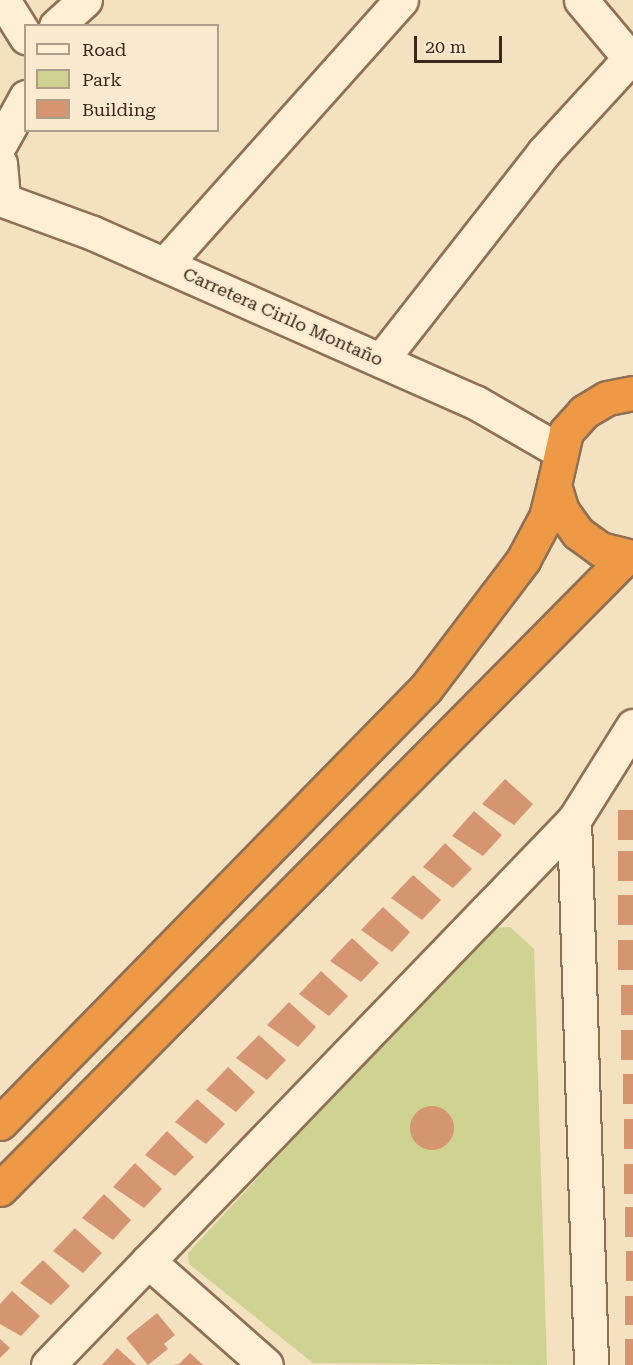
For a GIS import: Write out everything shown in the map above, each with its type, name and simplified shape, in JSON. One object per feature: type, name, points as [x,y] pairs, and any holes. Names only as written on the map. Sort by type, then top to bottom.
[{"type":"highway","points":[[0,1123],[426,688],[523,560],[546,516],[555,485],[558,450],[584,412],[607,398],[633,393]]},
{"type":"highway","points":[[0,1189],[630,557],[600,549],[578,533],[562,511],[555,485]]},
{"type":"street","points":[[3,0],[24,34]]},
{"type":"street","points":[[58,24],[85,0]]},
{"type":"street","points":[[165,264],[401,0]]},
{"type":"street","points":[[381,360],[544,152],[632,60],[581,0]]},
{"type":"street","points":[[0,144],[24,101]]},
{"type":"street","points":[[0,163],[1,200]]},
{"type":"street","name":"Carretera Cirilo Montaño","points":[[1,200],[165,264],[475,402],[558,450]]},
{"type":"street","points":[[48,1365],[574,820],[633,726]]},
{"type":"street","points":[[574,820],[591,1365]]},
{"type":"street","points":[[148,1261],[266,1365]]},
{"type":"green space","points":[[510,927],[534,949],[547,1365],[313,1363],[189,1264],[188,1253],[480,938],[493,928]]},
{"type":"building","points":[[505,779],[533,804],[514,825],[482,804]]},
{"type":"building","points":[[618,810],[633,810],[633,840],[618,840]]},
{"type":"building","points":[[474,811],[502,835],[483,856],[452,836]]},
{"type":"building","points":[[445,843],[472,869],[453,888],[423,867]]},
{"type":"building","points":[[618,851],[633,851],[633,881],[618,881]]},
{"type":"building","points":[[413,875],[441,900],[422,920],[391,898]]},
{"type":"building","points":[[618,895],[633,895],[633,925],[618,925]]},
{"type":"building","points":[[383,907],[410,932],[392,952],[361,930]]},
{"type":"building","points":[[352,938],[379,963],[361,982],[330,961]]},
{"type":"building","points":[[618,940],[633,940],[633,970],[618,970]]},
{"type":"building","points":[[321,971],[348,996],[329,1016],[299,994]]},
{"type":"building","points":[[621,985],[633,985],[633,1015],[621,1015]]},
{"type":"building","points":[[289,1002],[316,1027],[298,1047],[267,1025]]},
{"type":"building","points":[[621,1030],[633,1030],[633,1060],[621,1060]]},
{"type":"building","points":[[259,1035],[286,1060],[267,1080],[236,1058]]},
{"type":"building","points":[[228,1067],[255,1092],[236,1112],[206,1090]]},
{"type":"building","points":[[623,1074],[633,1074],[633,1104],[623,1104]]},
{"type":"building","points":[[197,1099],[225,1124],[206,1144],[175,1122]]},
{"type":"building","points":[[432,1106],[448,1112],[454,1128],[448,1144],[432,1150],[416,1144],[410,1128],[416,1112]]},
{"type":"building","points":[[624,1119],[633,1119],[633,1149],[624,1149]]},
{"type":"building","points":[[167,1131],[194,1157],[175,1176],[145,1155]]},
{"type":"building","points":[[135,1163],[162,1189],[144,1208],[113,1187]]},
{"type":"building","points":[[624,1164],[633,1164],[633,1194],[624,1194]]},
{"type":"building","points":[[104,1194],[131,1220],[113,1240],[82,1218]]},
{"type":"building","points":[[625,1207],[633,1207],[633,1237],[625,1237]]},
{"type":"building","points":[[75,1228],[102,1253],[83,1273],[53,1251]]},
{"type":"building","points":[[626,1251],[633,1251],[633,1281],[626,1281]]},
{"type":"building","points":[[43,1260],[70,1286],[51,1305],[20,1283]]},
{"type":"building","points":[[12,1291],[40,1316],[21,1336],[0,1324],[0,1304]]},
{"type":"building","points":[[625,1296],[633,1296],[633,1325],[625,1325]]},
{"type":"building","points":[[157,1313],[175,1335],[164,1344],[168,1349],[148,1365],[126,1338]]},
{"type":"building","points":[[0,1339],[10,1348],[0,1358]]},
{"type":"building","points":[[625,1339],[633,1339],[633,1365],[625,1365]]},
{"type":"building","points":[[117,1348],[136,1365],[102,1365]]},
{"type":"building","points":[[190,1353],[203,1365],[172,1365],[179,1364]]}]
